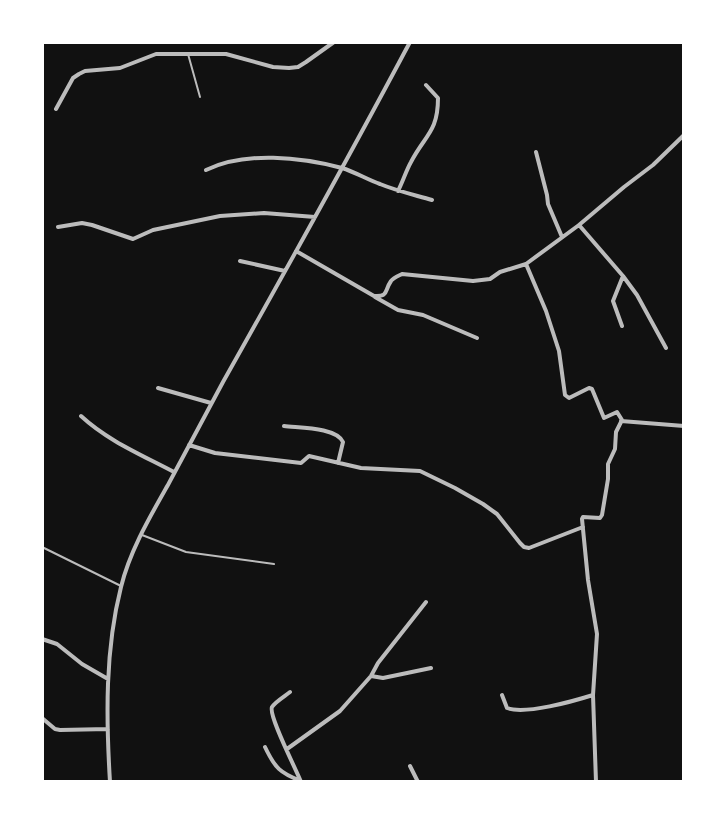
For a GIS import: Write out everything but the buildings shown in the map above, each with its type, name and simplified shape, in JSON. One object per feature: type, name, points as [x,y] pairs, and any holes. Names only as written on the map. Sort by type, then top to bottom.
[{"type":"street","points":[[56,109],[73,78],[83,72],[120,68],[156,54],[226,54],[273,67],[289,68],[298,67],[334,42]]},
{"type":"street","points":[[110,782],[108,679],[121,586],[130,560],[211,403],[343,168],[410,42]]},
{"type":"street","points":[[398,191],[412,161],[428,138],[436,121],[438,98],[426,85]]},
{"type":"street","points":[[374,296],[381,297],[385,294],[392,280],[402,274],[473,281],[490,279],[500,272],[526,264],[579,225],[653,165],[684,135]]},
{"type":"street","points":[[536,152],[548,204],[562,237]]},
{"type":"street","points":[[206,170],[222,164],[269,156],[343,168],[398,191],[432,200]]},
{"type":"street","points":[[58,226],[82,223],[134,239],[153,230],[220,216],[264,213],[315,218]]},
{"type":"street","points":[[579,225],[637,295],[666,348]]},
{"type":"street","points":[[296,251],[398,310],[423,315],[477,338]]},
{"type":"street","points":[[240,260],[285,271]]},
{"type":"street","points":[[526,264],[546,311],[558,351],[566,395],[569,398],[589,388],[592,389],[604,418],[617,412],[622,421]]},
{"type":"street","points":[[622,326],[613,301],[623,276]]},
{"type":"street","points":[[158,388],[211,403]]},
{"type":"street","points":[[81,416],[96,430],[110,439],[174,472]]},
{"type":"street","points":[[622,421],[684,426]]},
{"type":"street","points":[[596,782],[593,695],[597,634],[588,580],[582,519],[583,517],[600,518],[602,516],[608,479],[608,464],[615,449],[616,432],[622,421]]},
{"type":"street","points":[[284,426],[307,427],[338,435],[343,442],[338,463]]},
{"type":"street","points":[[189,445],[215,453],[301,463],[310,456],[361,468],[420,471],[456,488],[497,514],[524,547],[529,548],[583,527]]},
{"type":"street","points":[[287,749],[340,711],[371,676],[378,663],[426,602]]},
{"type":"street","points":[[42,638],[57,644],[82,664],[108,679]]},
{"type":"street","points":[[371,676],[383,678],[431,668]]},
{"type":"street","points":[[290,692],[272,706],[271,711],[301,781]]},
{"type":"street","points":[[502,695],[507,708],[510,709],[536,708],[570,702],[593,695]]},
{"type":"street","points":[[42,718],[55,729],[60,730],[108,729]]},
{"type":"street","points":[[265,747],[280,772],[301,781]]},
{"type":"street","points":[[410,766],[418,782]]},
{"type":"lane","points":[[188,54],[200,96]]},
{"type":"lane","points":[[142,535],[186,552],[274,564]]},
{"type":"lane","points":[[42,547],[121,586]]}]
